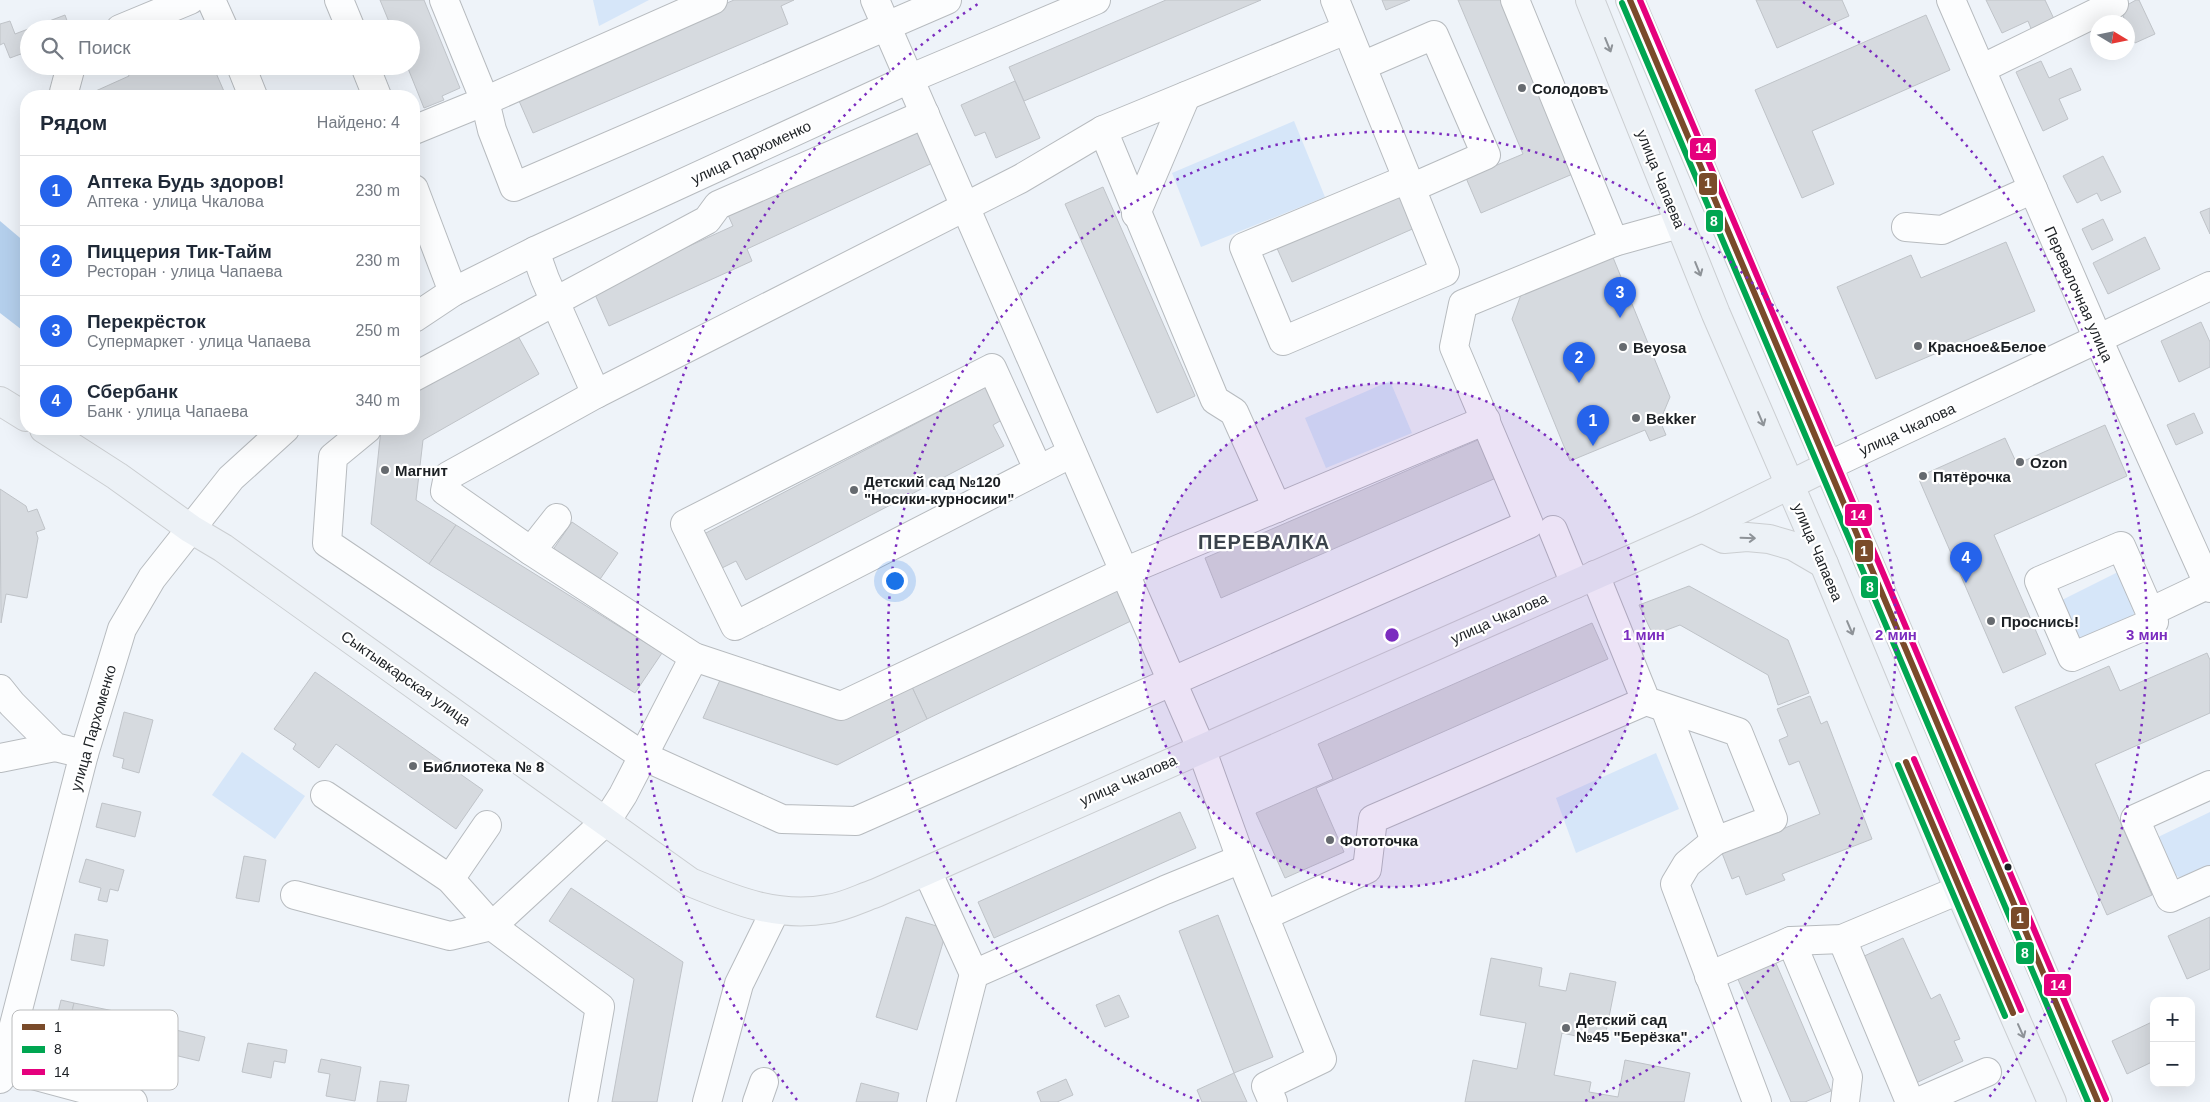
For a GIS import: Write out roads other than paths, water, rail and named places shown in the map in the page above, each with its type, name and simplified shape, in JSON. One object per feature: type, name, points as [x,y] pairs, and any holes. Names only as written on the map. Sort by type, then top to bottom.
[{"type":"main road","name":"улица Чапаева","points":[[1590,0],[1679,224],[1824,564],[1959,890],[2052,1102]]},
{"type":"main road","points":[[1630,0],[2098,1102]]},
{"type":"main road","points":[[0,401],[20,413]]},
{"type":"main road","name":"Сыктывкарская улица","points":[[53,435],[117,476],[191,529],[223,548],[607,820],[690,882],[733,900],[775,911]]},
{"type":"main road","name":"улица Чкалова","points":[[775,911],[829,909],[876,893],[1702,528],[1828,466]]},
{"type":"main road","points":[[1702,528],[1724,538],[1747,537],[1793,546],[1824,564]]},
{"type":"street","points":[[142,20],[190,0]]},
{"type":"street","points":[[211,0],[220,20]]},
{"type":"street","points":[[339,0],[347,20]]},
{"type":"street","points":[[444,0],[485,101],[492,130],[514,187],[947,0]]},
{"type":"street","points":[[420,128],[485,101],[713,0]]},
{"type":"street","points":[[875,0],[1201,748],[1241,859],[1322,1059],[1266,1086],[1273,1102]]},
{"type":"street","name":"улица Пархоменко","points":[[420,314],[453,292],[535,251],[909,80],[1096,0]]},
{"type":"street","points":[[1335,0],[1346,30],[1362,66],[1409,184],[1445,272],[1283,341],[1244,247],[1409,184],[1486,155],[1434,35],[1362,66]]},
{"type":"street","points":[[1515,0],[1614,242]]},
{"type":"street","name":"Перевалочная улица","points":[[1951,0],[2098,339],[2209,586]]},
{"type":"street","points":[[1981,69],[2114,4]]},
{"type":"street","points":[[1346,30],[1103,130],[1020,179],[596,394],[448,476],[444,492],[531,552],[694,657],[841,706],[1124,572],[1486,420]]},
{"type":"street","points":[[65,90],[69,75]]},
{"type":"street","points":[[244,75],[251,90]]},
{"type":"street","points":[[369,75],[375,90]]},
{"type":"street","points":[[1136,214],[1186,96]]},
{"type":"street","points":[[420,374],[707,220],[718,205],[924,114]]},
{"type":"street","points":[[1103,130],[1136,214],[1215,400],[1234,412],[1277,508]]},
{"type":"street","points":[[1906,228],[1942,230],[2034,190]]},
{"type":"street","points":[[420,204],[453,292]]},
{"type":"street","points":[[360,435],[333,457],[327,544],[643,756],[782,819],[856,821],[1528,524],[1454,347],[1463,304],[1614,242],[1679,224]]},
{"type":"street","points":[[535,251],[554,301],[596,394]]},
{"type":"street","name":"улица Чкалова","points":[[1828,466],[2210,286]]},
{"type":"street","points":[[1038,469],[992,368],[685,524],[735,626],[1072,453]]},
{"type":"street","name":"улица Пархоменко","points":[[17,1010],[84,754],[122,629],[152,578],[231,478],[278,435]]},
{"type":"street","points":[[531,552],[557,518]]},
{"type":"street","points":[[1553,530],[1585,580],[1655,704],[1715,841]]},
{"type":"street","points":[[2150,612],[2209,586]]},
{"type":"street","points":[[295,895],[450,936],[492,926],[607,820],[623,796],[694,657]]},
{"type":"street","points":[[0,689],[12,704],[55,747]]},
{"type":"street","points":[[1264,916],[1367,869],[1373,819],[1655,704],[1738,732],[1773,820],[1715,841],[1687,864],[1675,884],[1757,1102]]},
{"type":"street","points":[[0,758],[55,747],[84,754]]},
{"type":"street","points":[[2210,786],[2135,819],[2170,898],[2210,880]]},
{"type":"street","points":[[325,796],[450,879],[492,926],[600,1007],[583,1102]]},
{"type":"street","points":[[450,879],[487,825]]},
{"type":"street","points":[[974,974],[1165,890],[1241,859]]},
{"type":"street","points":[[927,871],[974,974],[941,1102]]},
{"type":"street","points":[[1709,976],[1791,941],[1842,939],[1959,890]]},
{"type":"street","points":[[708,1102],[739,984],[775,911]]},
{"type":"street","points":[[1842,939],[1910,1102]]},
{"type":"street","points":[[1791,941],[1848,1077],[1845,1102]]},
{"type":"street","name":"улица Пархоменко","points":[[1,1070],[12,1028]]},
{"type":"street","points":[[1918,1102],[1987,1072]]},
{"type":"street","points":[[84,1090],[133,1102]]},
{"type":"place","name":"Солодовъ","points":[[1522,88]]},
{"type":"place","name":"Перекрёсток","points":[[1620,318]]},
{"type":"place","name":"Красное&Белое","points":[[1918,346]]},
{"type":"place","name":"Beyosa","points":[[1623,347]]},
{"type":"place","name":"Пиццерия Тик-Тайм","points":[[1579,383]]},
{"type":"place","name":"Bekker","points":[[1636,418]]},
{"type":"place","name":"Аптека Будь здоров!","points":[[1593,446]]},
{"type":"place","name":"Ozon","points":[[2020,462]]},
{"type":"place","name":"Магнит","points":[[385,470]]},
{"type":"place","name":"Пятёрочка","points":[[1923,476]]},
{"type":"place","name":"Детский сад №120 \"Носики-курносики\"","points":[[854,490]]},
{"type":"place","name":"Сбербанк","points":[[1966,583]]},
{"type":"place","name":"Проснись!","points":[[1991,621]]},
{"type":"place","name":"Библиотека № 8","points":[[413,766]]},
{"type":"place","name":"Фототочка","points":[[1330,840]]},
{"type":"place","name":"Детский сад №45 \"Берёзка\"","points":[[1566,1028]]},
{"type":"district","name":"ПЕРЕВАЛКА","points":[[1264,542]]}]
